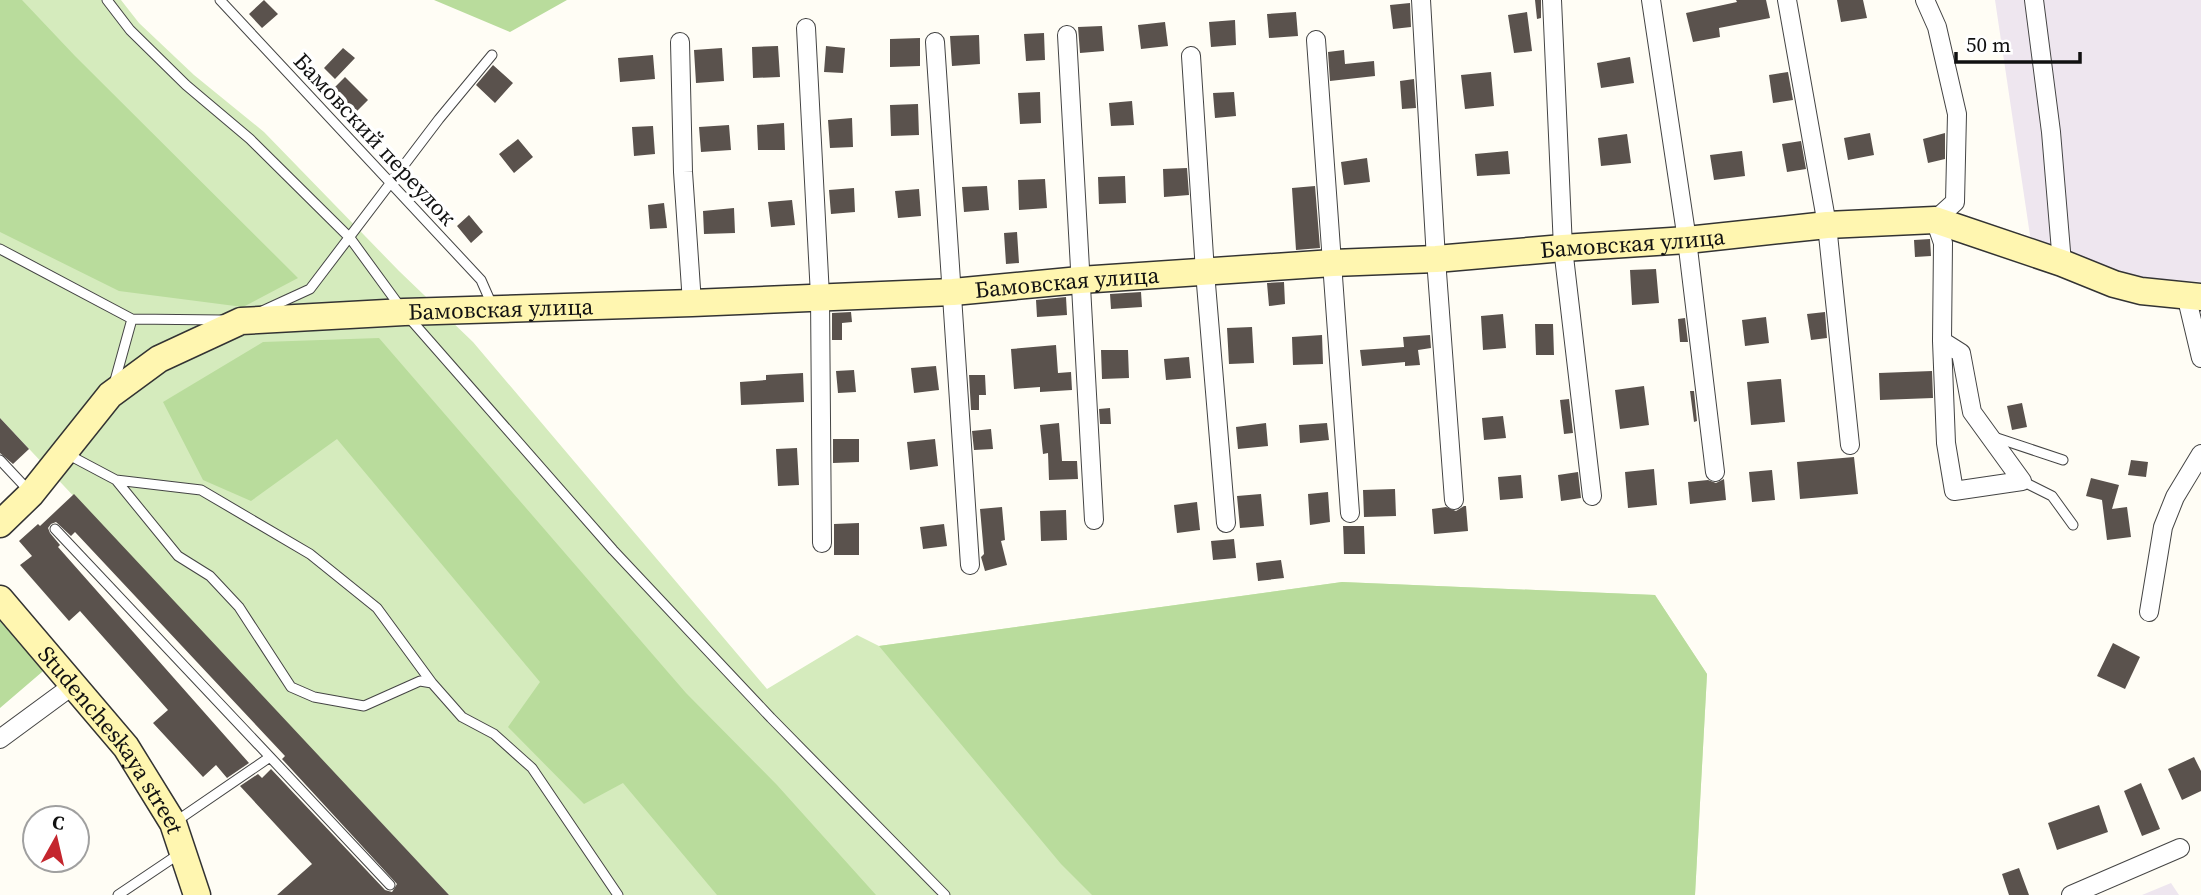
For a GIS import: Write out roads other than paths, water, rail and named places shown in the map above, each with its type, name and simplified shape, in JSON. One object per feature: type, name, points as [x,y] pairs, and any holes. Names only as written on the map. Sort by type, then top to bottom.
[{"type":"street","points":[[1421,0],[1436,260],[1454,500]]},
{"type":"street","points":[[1552,0],[1563,248],[1592,496]]},
{"type":"street","points":[[1654,0],[1715,472]]},
{"type":"street","points":[[1787,0],[1827,225],[1850,445]]},
{"type":"street","points":[[1925,0],[1937,27],[1957,114],[1955,202],[1935,220],[1943,243],[1942,341],[1946,443],[1954,491],[2022,481],[1972,412],[1961,353],[1942,341]]},
{"type":"street","points":[[2034,0],[2051,132],[2062,263]]},
{"type":"street","points":[[806,28],[820,296],[822,543]]},
{"type":"street","points":[[1067,35],[1094,520]]},
{"type":"street","points":[[1316,40],[1350,513]]},
{"type":"street","points":[[680,42],[683,172],[692,303]]},
{"type":"street","points":[[935,42],[970,565]]},
{"type":"street","points":[[1191,56],[1205,272],[1226,523]]},
{"type":"street","name":"Бамовская улица","points":[[0,524],[32,494],[110,395],[159,359],[241,321],[404,312],[953,292],[1080,280],[1333,263],[1436,260],[1687,240],[1827,225],[1935,220],[2132,288],[2193,296]]},
{"type":"street","points":[[2193,296],[2201,358]]},
{"type":"street","points":[[2149,612],[2163,527],[2175,497],[2201,454]]},
{"type":"street","name":"Studencheskaya street","points":[[0,599],[126,747],[173,824],[197,895]]},
{"type":"street","points":[[0,739],[72,686]]},
{"type":"street","points":[[2071,895],[2180,848]]},
{"type":"lane","points":[[107,0],[130,30],[186,85],[250,139],[349,238],[404,312],[612,550],[771,718],[945,895]]},
{"type":"lane","name":"Бамовский переулок","points":[[220,0],[481,280],[494,310]]},
{"type":"lane","points":[[0,249],[132,319],[241,321],[310,289],[492,55]]},
{"type":"lane","points":[[110,395],[132,319]]},
{"type":"lane","points":[[1989,435],[2063,460]]},
{"type":"lane","points":[[64,452],[116,480],[201,491],[310,554],[377,607],[432,683],[461,717],[494,734],[532,768],[618,895]]},
{"type":"lane","points":[[0,460],[32,494]]},
{"type":"lane","points":[[116,480],[178,556],[210,576],[239,607],[291,687],[314,697],[364,706],[420,681],[432,683]]},
{"type":"lane","points":[[2022,481],[2052,496],[2073,525]]},
{"type":"lane","points":[[55,529],[390,885]]},
{"type":"lane","points":[[173,824],[270,757]]},
{"type":"lane","points":[[118,895],[183,851]]}]
